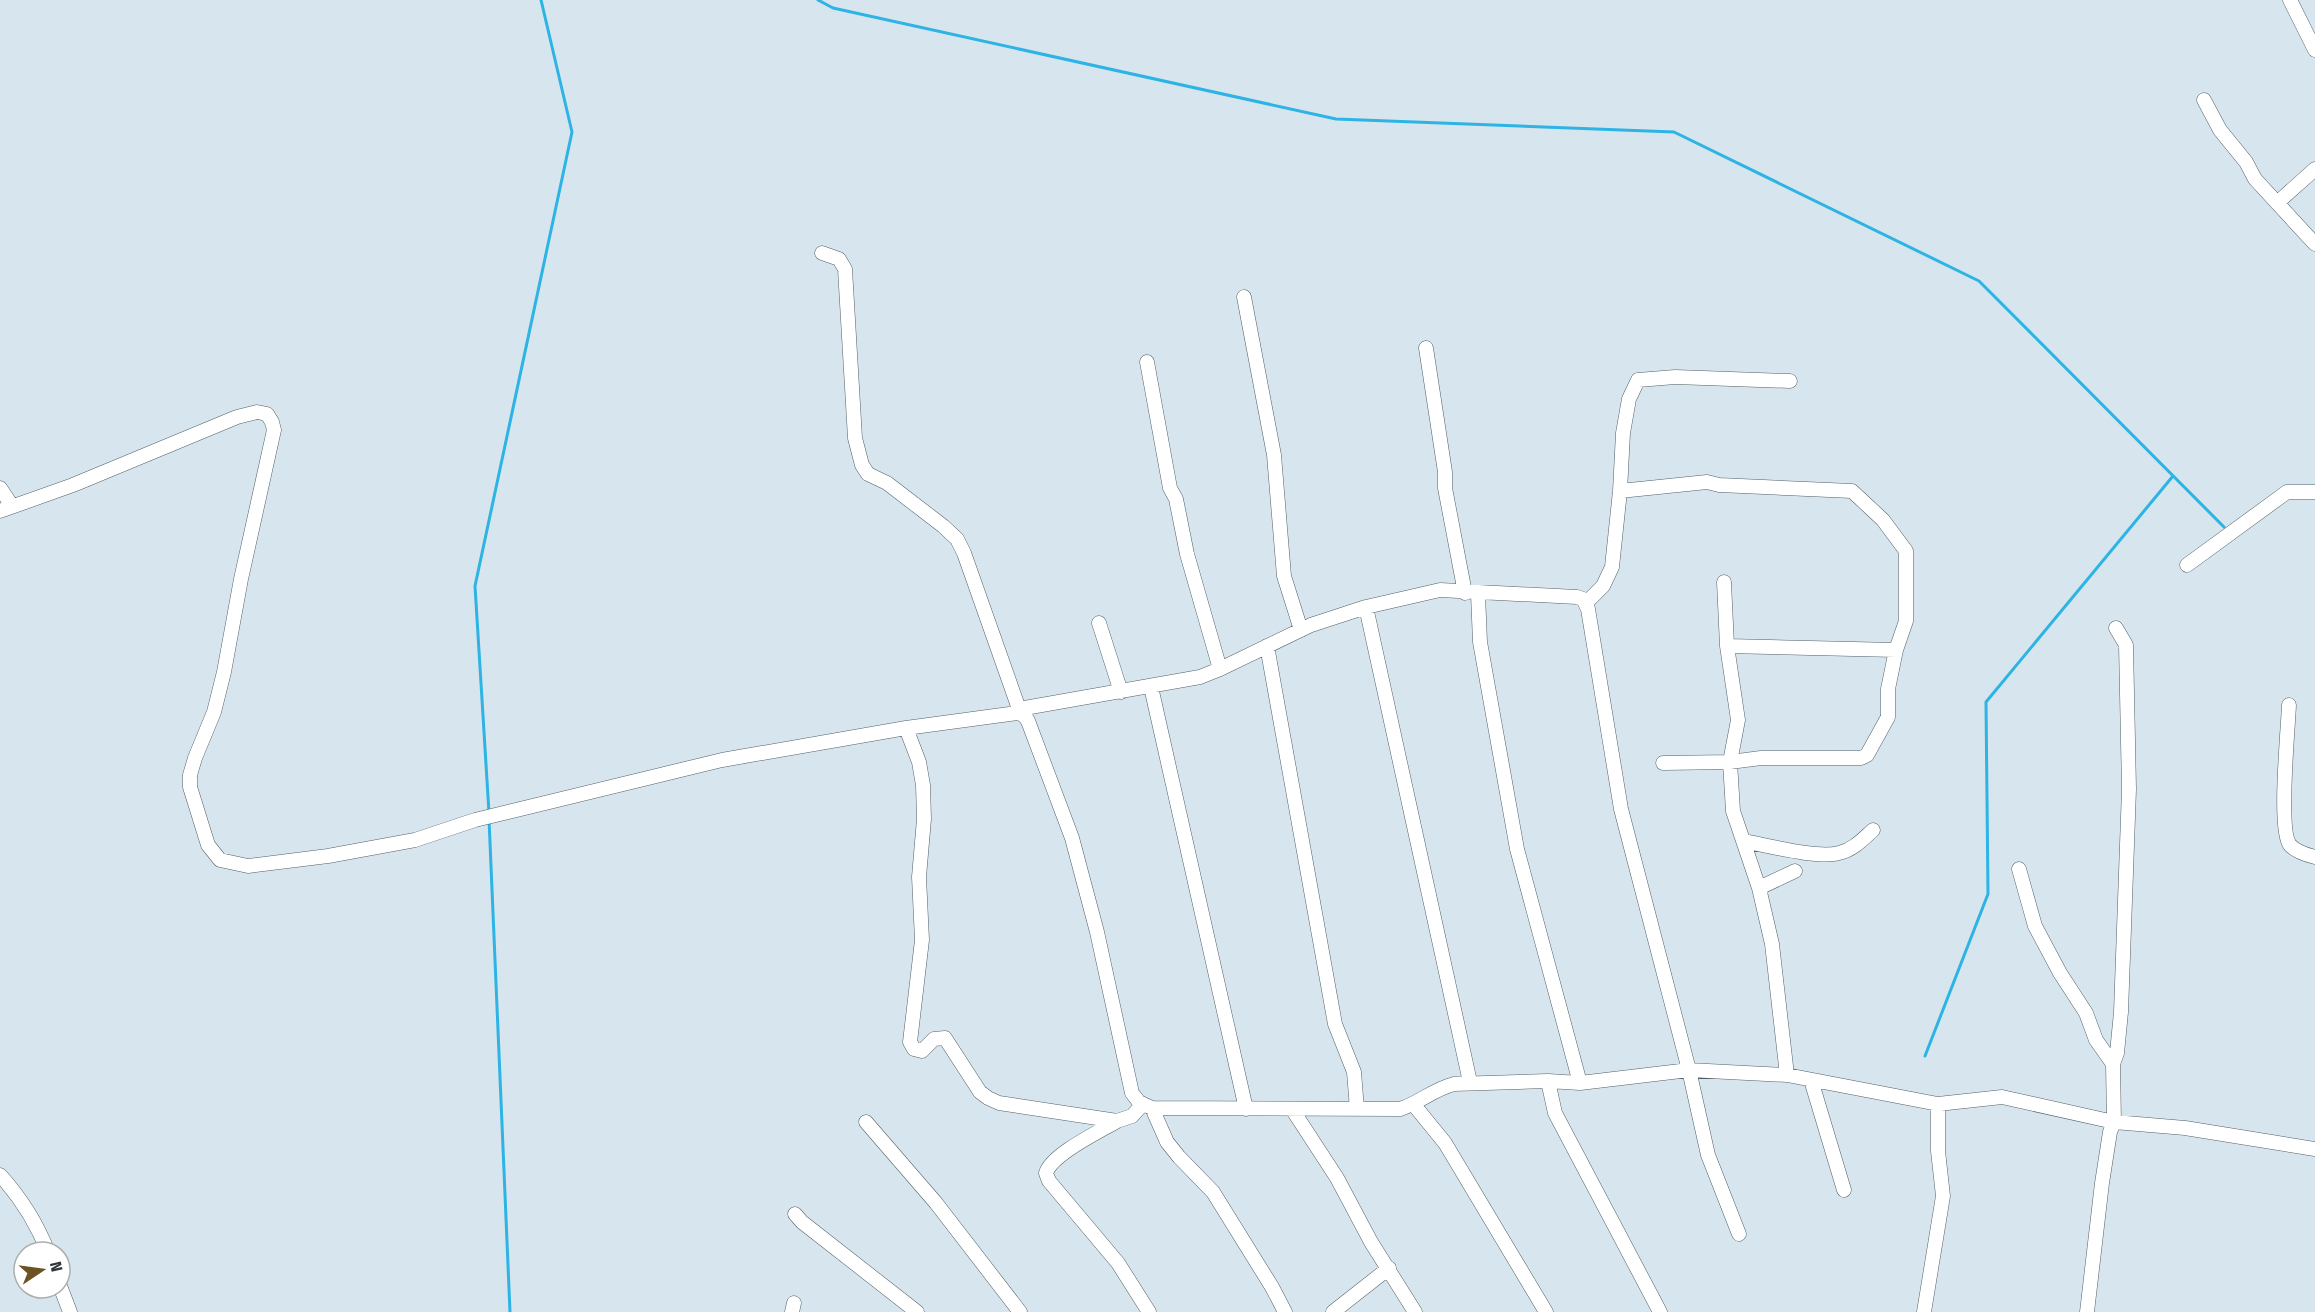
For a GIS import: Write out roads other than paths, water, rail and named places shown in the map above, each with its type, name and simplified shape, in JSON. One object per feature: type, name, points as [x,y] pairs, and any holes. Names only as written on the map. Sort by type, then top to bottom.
[{"type":"street","points":[[2290,0],[2315,50]]},
{"type":"street","points":[[2204,100],[2220,130],[2246,162],[2255,179],[2315,244]]},
{"type":"street","points":[[2277,203],[2315,169]]},
{"type":"street","points":[[822,253],[839,259],[845,269],[855,438],[862,465],[868,474],[887,483],[957,539],[964,553],[1018,711],[1028,721],[1072,838],[1097,932],[1132,1092],[1147,1106],[1167,1142],[1179,1157],[1213,1192],[1285,1312]]},
{"type":"street","points":[[1244,297],[1274,455],[1284,576],[1301,630]]},
{"type":"street","points":[[1426,348],[1445,472],[1445,488],[1472,593],[1517,849],[1580,1083]]},
{"type":"street","points":[[1147,362],[1170,488],[1176,499],[1187,555],[1220,669]]},
{"type":"street","points":[[1586,603],[1603,586],[1612,567],[1623,433],[1629,399],[1638,380],[1675,377],[1790,381]]},
{"type":"street","points":[[0,488],[6,509],[73,486],[237,417],[257,412],[267,414],[274,430],[241,579],[224,672],[214,712],[190,775],[190,787],[208,845],[220,860],[248,866],[328,856],[415,840],[475,820],[722,760],[1018,711],[1200,676],[1220,669],[1301,630],[1366,607],[1440,590],[1577,597],[1586,603],[1600,674],[1621,809],[1689,1070],[1708,1155],[1739,1234]]},
{"type":"street","points":[[1620,491],[1707,482],[1719,485],[1852,491],[1883,520],[1906,551],[1906,621],[1896,651],[1888,689],[1888,717],[1867,755],[1861,758],[1761,758],[1730,762],[1663,763]]},
{"type":"street","points":[[2187,565],[2287,492],[2315,492]]},
{"type":"street","points":[[1724,582],[1727,646],[1738,720],[1730,762],[1734,811],[1759,888],[1772,944],[1787,1075]]},
{"type":"street","points":[[1366,607],[1470,1082]]},
{"type":"street","points":[[1099,623],[1120,692]]},
{"type":"street","points":[[2087,1312],[2102,1183],[2110,1132],[2114,1122],[2113,1064],[2117,1053],[2121,1012],[2128,789],[2126,645],[2116,628]]},
{"type":"street","points":[[1267,646],[1335,1023],[1354,1072],[1357,1109]]},
{"type":"street","points":[[1727,646],[1896,651]]},
{"type":"street","points":[[1151,687],[1245,1109]]},
{"type":"street","points":[[2289,705],[2284,820],[2288,843],[2296,850],[2315,857]]},
{"type":"street","points":[[906,728],[919,762],[923,785],[924,819],[919,877],[922,940],[910,1042],[914,1048],[922,1051],[934,1038],[945,1038],[980,1092],[999,1103],[1118,1121]]},
{"type":"street","points":[[1743,841],[1820,854],[1839,854],[1855,846],[1873,830]]},
{"type":"street","points":[[2019,869],[2035,926],[2060,973],[2086,1013],[2100,1047],[2113,1064]]},
{"type":"street","points":[[1759,888],[1795,871]]},
{"type":"street","points":[[1149,1312],[1119,1263],[1049,1181],[1046,1173],[1048,1166],[1059,1157],[1147,1106],[1245,1109],[1400,1109],[1414,1105],[1442,1087],[1470,1082],[1580,1083],[1689,1070],[1787,1075],[1938,1104],[2002,1097],[2114,1122],[2185,1128],[2315,1149]]},
{"type":"street","points":[[1812,1080],[1844,1190]]},
{"type":"street","points":[[1548,1081],[1556,1113],[1659,1312]]},
{"type":"street","points":[[1924,1312],[1943,1196],[1938,1151],[1938,1104]]},
{"type":"street","points":[[1414,1105],[1444,1143],[1546,1312]]},
{"type":"street","points":[[1292,1109],[1337,1178],[1371,1242],[1416,1312]]},
{"type":"street","points":[[866,1122],[936,1203],[1020,1312]]},
{"type":"street","points":[[0,1174],[15,1191],[43,1240]]},
{"type":"street","points":[[795,1214],[810,1229],[917,1312]]},
{"type":"street","points":[[1333,1312],[1389,1268]]},
{"type":"waterway","points":[[489,813],[475,586],[572,132],[541,0]]},
{"type":"waterway","points":[[818,0],[833,8],[1336,119],[1674,132],[1979,281],[2224,527]]},
{"type":"waterway","points":[[1925,1056],[1988,894],[1986,702],[2173,476]]},
{"type":"waterway","points":[[489,819],[510,1312]]}]
